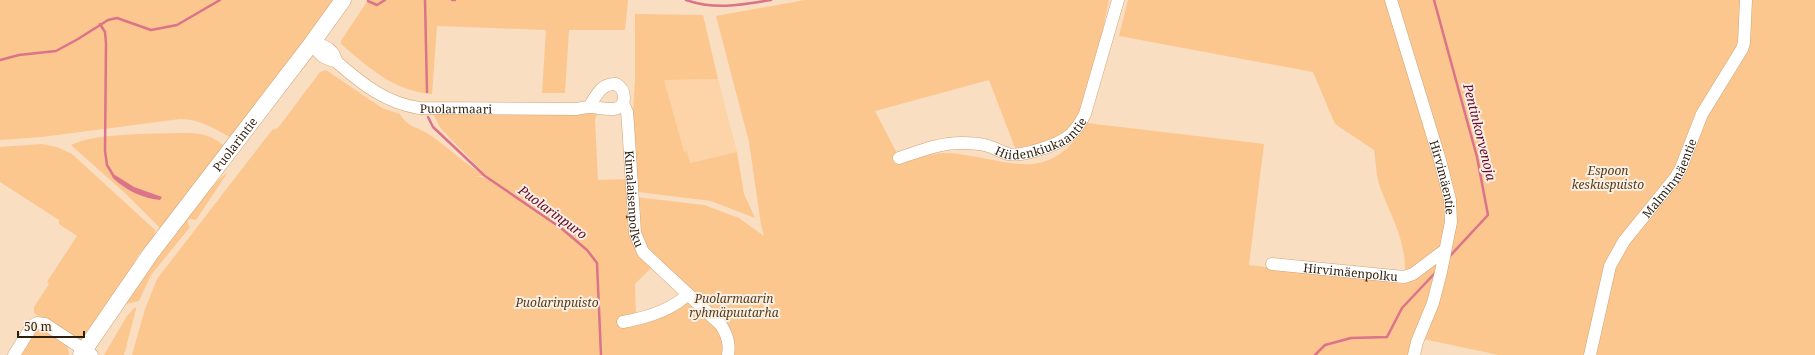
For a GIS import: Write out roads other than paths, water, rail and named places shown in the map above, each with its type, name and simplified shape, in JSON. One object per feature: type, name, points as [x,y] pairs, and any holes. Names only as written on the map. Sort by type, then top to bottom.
[{"type":"main road","name":"Puolarintie","points":[[87,354],[151,252],[312,43],[343,0]]},
{"type":"street","name":"Hiidenkiukaantie","points":[[899,158],[938,145],[962,143],[987,145],[1009,154],[1017,154],[1059,143],[1069,136],[1077,128],[1085,114],[1118,0]]},
{"type":"street","name":"Hirvimäentie","points":[[1391,0],[1440,160],[1450,200],[1451,222],[1433,303],[1417,342],[1414,355]]},
{"type":"street","name":"Malminmäentie","points":[[1590,355],[1610,266],[1624,241],[1676,177],[1702,114],[1742,49],[1744,43],[1746,0]]},
{"type":"street","name":"Puolarmaari","points":[[312,43],[317,52],[326,60],[336,61],[378,94],[402,105],[413,107],[577,109],[590,107],[613,110],[618,108],[623,103]]},
{"type":"street","points":[[590,107],[602,88],[611,84],[616,84],[623,91],[623,103]]},
{"type":"street","name":"Kimalaisenpolku","points":[[623,103],[627,112],[635,233],[643,252],[721,325],[727,335],[729,346],[728,355]]},
{"type":"street","name":"Hirvimäenpolku","points":[[1272,264],[1404,277],[1413,274],[1445,250]]},
{"type":"street","points":[[623,322],[642,318],[668,307],[682,300],[688,294]]},
{"type":"street","points":[[14,355],[32,326],[37,322],[45,324],[87,354]]},
{"type":"waterway","points":[[0,60],[19,55],[56,51],[108,20],[117,18],[151,30],[177,25],[220,0]]},
{"type":"waterway","points":[[368,1],[377,5],[385,0]]},
{"type":"waterway","name":"Puolarinpuro","points":[[425,0],[427,92]]},
{"type":"waterway","points":[[686,0],[718,6],[739,5],[771,0]]},
{"type":"waterway","name":"Pentinkorvenoja","points":[[1434,0],[1477,157],[1488,215],[1449,257]]},
{"type":"waterway","points":[[100,24],[105,32],[106,43],[105,151],[107,165],[113,175]]},
{"type":"waterway","name":"Puolarinpuro","points":[[428,117],[433,127],[485,176],[561,228],[587,250],[597,263],[601,355]]},
{"type":"waterway","name":"Pentinkorvenoja","points":[[1315,355],[1325,345],[1351,338],[1387,337],[1402,308],[1436,272]]},
{"type":"park label","name":"Espoon keskuspuisto","points":[[1608,177]]},
{"type":"park label","name":"Puolarinpuisto","points":[[557,302]]},
{"type":"park label","name":"Puolarmaarin ryhmäpuutarha","points":[[734,305]]}]
